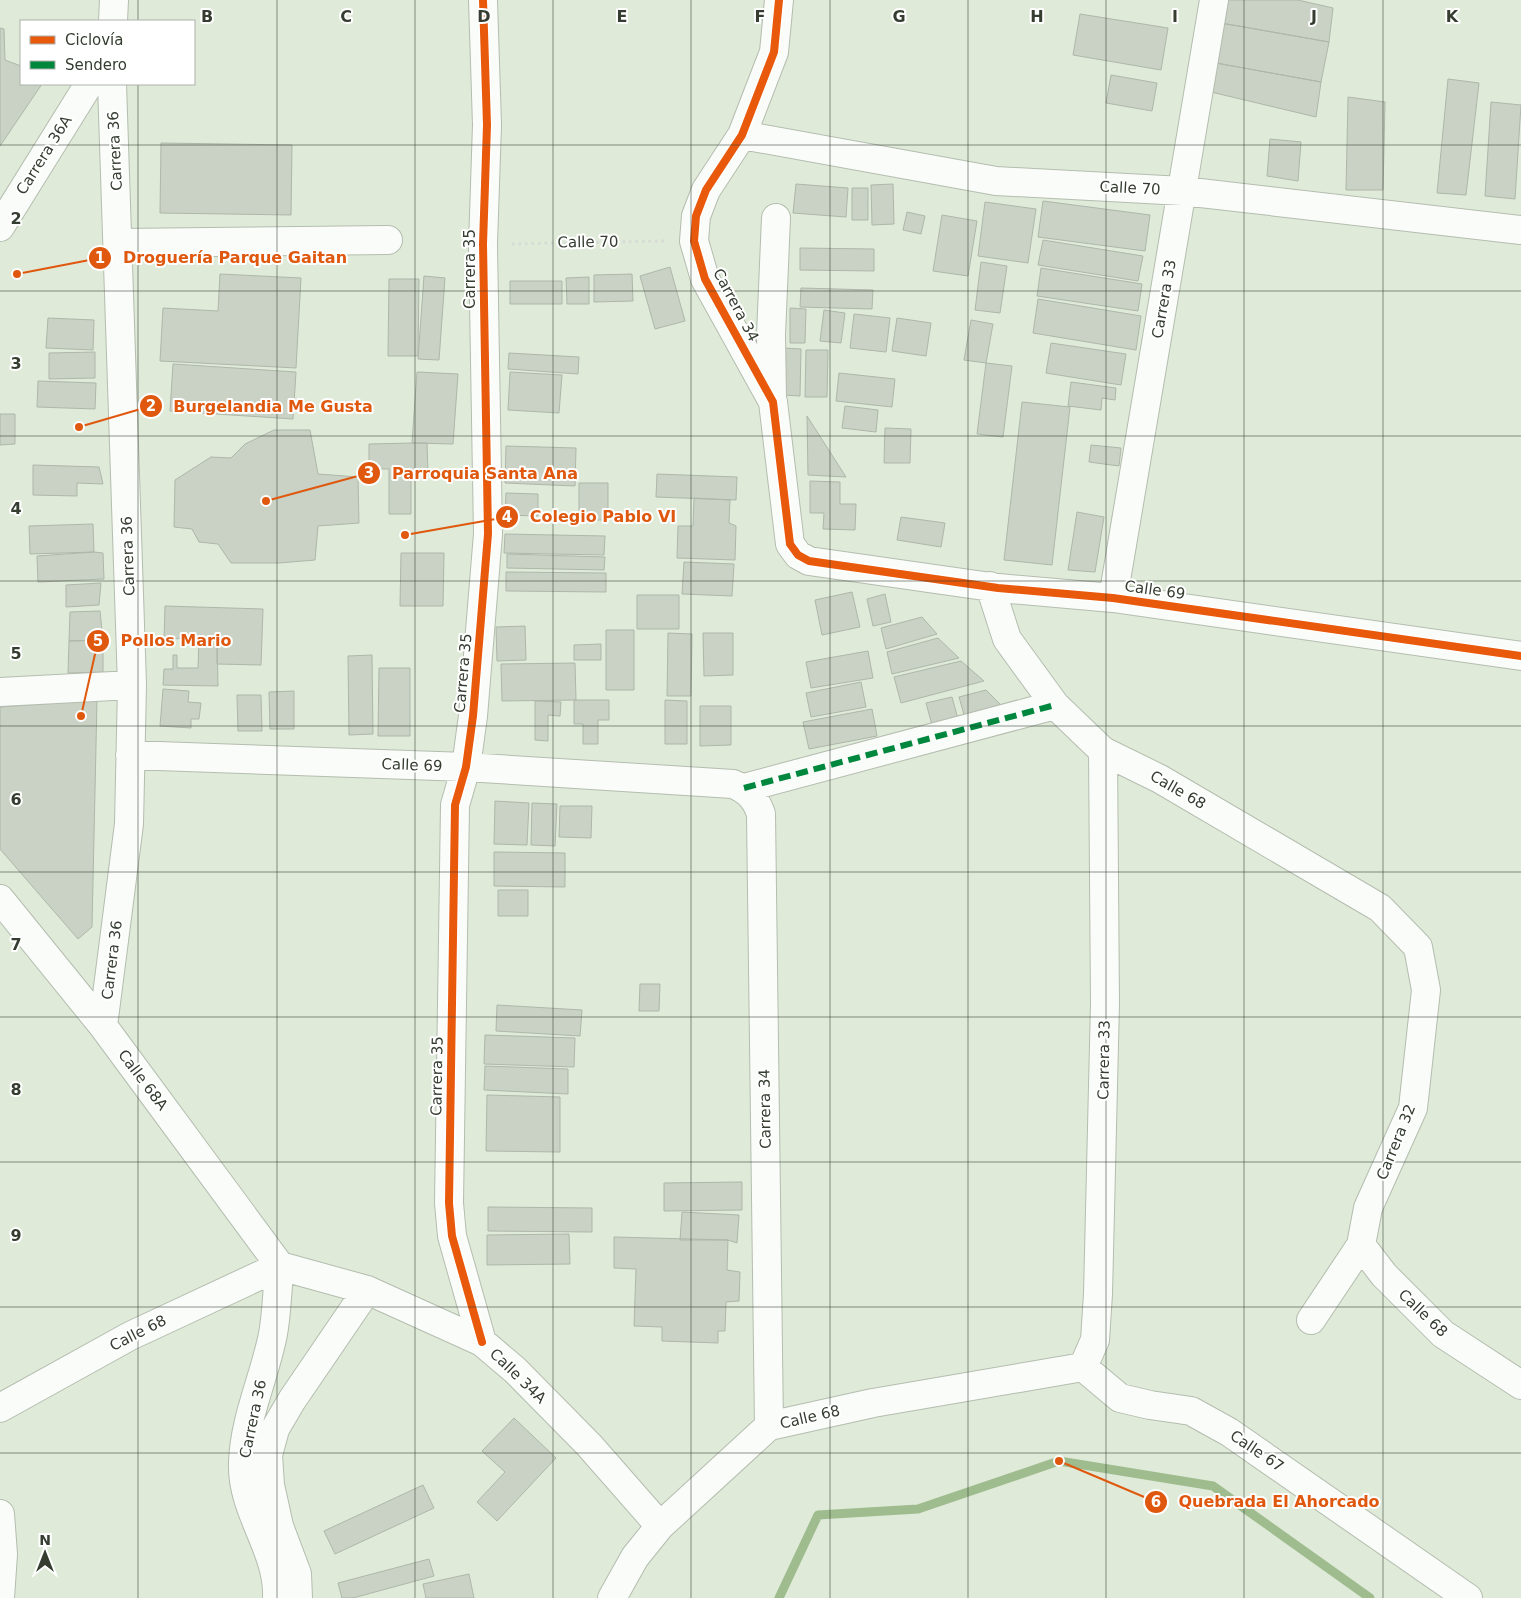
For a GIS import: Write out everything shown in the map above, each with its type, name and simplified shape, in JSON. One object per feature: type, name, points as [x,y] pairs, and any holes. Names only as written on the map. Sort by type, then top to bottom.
[{"type":"street","points":[[112,20],[114,0]]},
{"type":"street","name":"Carrera 35","points":[[482,1342],[452,1236],[449,1203],[455,805],[466,767],[473,716],[488,534],[483,244],[487,125],[483,0]]},
{"type":"street","name":"Carrera 34","points":[[779,0],[774,52],[742,135],[706,190],[696,216],[694,241],[705,279],[772,402],[790,544]]},
{"type":"street","name":"Carrera 33","points":[[1113,598],[1214,0]]},
{"type":"street","name":"Carrera 36A","points":[[0,223],[88,85]]},
{"type":"street","name":"Carrera 36","points":[[103,1026],[129,824],[132,685],[119,243],[112,85]]},
{"type":"street","name":"Calle 70","points":[[742,135],[996,181],[1183,191],[1521,230]]},
{"type":"street","points":[[772,402],[771,335],[776,218]]},
{"type":"street","points":[[119,243],[388,240]]},
{"type":"street","name":"Calle 69","points":[[790,544],[798,555],[809,561],[990,586],[1113,598],[1521,656]]},
{"type":"street","name":"Calle 68","points":[[990,586],[1007,639],[1055,705],[1103,751],[1160,778],[1380,908],[1418,946]]},
{"type":"street","points":[[0,692],[132,685]]},
{"type":"street","points":[[747,792],[1055,705]]},
{"type":"street","name":"Carrera 33","points":[[1083,1367],[1095,1340],[1098,1294],[1105,1003],[1103,751]]},
{"type":"street","name":"Calle 69","points":[[130,755],[466,767],[733,784],[747,792]]},
{"type":"street","name":"Carrera 34","points":[[747,792],[757,803],[761,814],[768,1426]]},
{"type":"street","name":"Calle 68A","points":[[0,899],[103,1026],[280,1266]]},
{"type":"street","name":"Carrera 32","points":[[1311,1320],[1361,1245],[1368,1208],[1413,1108],[1426,990],[1418,946]]},
{"type":"street","name":"Calle 68","points":[[1361,1245],[1384,1275],[1443,1334],[1521,1385]]},
{"type":"street","name":"Carrera 36","points":[[277,1598],[271,1557],[250,1506],[243,1464],[250,1423],[273,1333],[280,1266]]},
{"type":"street","name":"Calle 68","points":[[0,1408],[130,1336],[280,1266]]},
{"type":"street","name":"Calle 34A","points":[[280,1266],[367,1290],[482,1342],[515,1370],[589,1445],[660,1526]]},
{"type":"street","points":[[298,1598],[297,1574],[279,1526],[270,1485],[268,1455],[275,1429],[292,1400],[367,1290]]},
{"type":"street","name":"Calle 68","points":[[612,1598],[635,1557],[660,1526],[768,1426],[873,1403],[1083,1367]]},
{"type":"street","name":"Calle 67","points":[[1083,1367],[1120,1398],[1191,1411],[1229,1432],[1468,1598]]},
{"type":"street","points":[[0,1514],[2,1554],[0,1598]]},
{"type":"building","points":[[1225,0],[1298,0],[1333,8],[1329,42],[1221,23]]},
{"type":"building","points":[[1080,14],[1168,28],[1161,70],[1073,55]]},
{"type":"building","points":[[1221,23],[1329,42],[1321,82],[1216,63]]},
{"type":"building","points":[[0,28],[4,29],[5,60],[20,66],[20,85],[41,85],[0,146]]},
{"type":"building","points":[[1216,63],[1321,82],[1316,117],[1211,92]]},
{"type":"building","points":[[1111,75],[1157,83],[1152,111],[1106,103]]},
{"type":"building","points":[[1448,79],[1479,83],[1466,195],[1437,193]]},
{"type":"building","points":[[1348,97],[1385,102],[1383,190],[1346,190]]},
{"type":"building","points":[[1491,102],[1521,105],[1515,199],[1485,196]]},
{"type":"building","points":[[1270,139],[1301,142],[1298,181],[1267,176]]},
{"type":"building","points":[[161,143],[292,145],[291,215],[160,213]]},
{"type":"building","points":[[796,184],[848,188],[846,217],[793,213]]},
{"type":"building","points":[[893,184],[894,224],[872,225],[871,185]]},
{"type":"building","points":[[852,188],[868,188],[868,220],[852,220]]},
{"type":"building","points":[[1043,201],[1150,215],[1145,251],[1038,237]]},
{"type":"building","points":[[985,202],[1036,209],[1028,263],[978,256]]},
{"type":"building","points":[[907,212],[925,216],[921,234],[903,230]]},
{"type":"building","points":[[942,215],[977,221],[968,276],[933,271]]},
{"type":"building","points":[[1043,240],[1143,256],[1138,281],[1038,265]]},
{"type":"building","points":[[800,248],[874,249],[874,271],[800,270]]},
{"type":"building","points":[[981,262],[1007,266],[1000,313],[975,310]]},
{"type":"building","points":[[670,267],[685,321],[655,329],[640,276]]},
{"type":"building","points":[[1041,268],[1142,284],[1138,311],[1037,296]]},
{"type":"building","points":[[220,274],[301,278],[296,368],[160,361],[163,308],[218,311]]},
{"type":"building","points":[[632,274],[633,301],[594,302],[594,275]]},
{"type":"building","points":[[424,276],[445,278],[439,360],[418,359]]},
{"type":"building","points":[[589,277],[589,304],[567,304],[566,278]]},
{"type":"building","points":[[389,279],[419,279],[418,356],[388,356]]},
{"type":"building","points":[[510,281],[562,281],[562,304],[510,304]]},
{"type":"building","points":[[801,288],[873,290],[872,309],[800,307]]},
{"type":"building","points":[[1038,299],[1141,316],[1136,350],[1033,333]]},
{"type":"building","points":[[790,308],[806,309],[805,343],[790,343]]},
{"type":"building","points":[[824,310],[845,313],[841,343],[820,341]]},
{"type":"building","points":[[854,314],[890,318],[886,352],[850,348]]},
{"type":"building","points":[[48,318],[94,320],[93,350],[46,348]]},
{"type":"building","points":[[897,318],[931,323],[926,356],[892,351]]},
{"type":"building","points":[[971,320],[993,324],[986,363],[964,360]]},
{"type":"building","points":[[1051,343],[1126,354],[1121,385],[1046,373]]},
{"type":"building","points":[[784,348],[801,349],[800,396],[782,395]]},
{"type":"building","points":[[806,350],[828,350],[827,397],[805,397]]},
{"type":"building","points":[[95,352],[95,378],[49,379],[49,353]]},
{"type":"building","points":[[509,353],[579,357],[578,374],[508,369]]},
{"type":"building","points":[[986,363],[1012,366],[1003,437],[977,434]]},
{"type":"building","points":[[173,364],[296,372],[293,419],[170,411]]},
{"type":"building","points":[[417,372],[458,374],[453,444],[412,443]]},
{"type":"building","points":[[510,372],[562,375],[559,413],[508,410]]},
{"type":"building","points":[[839,373],[895,379],[892,407],[836,401]]},
{"type":"building","points":[[38,381],[96,383],[95,409],[37,407]]},
{"type":"building","points":[[1071,382],[1116,388],[1115,400],[1102,398],[1101,410],[1068,406]]},
{"type":"building","points":[[1022,402],[1070,407],[1052,565],[1004,560]]},
{"type":"building","points":[[845,406],[878,410],[876,432],[842,428]]},
{"type":"building","points":[[0,414],[15,414],[15,444],[0,445]]},
{"type":"building","points":[[807,416],[846,477],[808,475]]},
{"type":"building","points":[[885,428],[911,429],[910,463],[884,463]]},
{"type":"building","points":[[274,430],[310,430],[318,474],[358,477],[359,523],[318,526],[315,560],[279,563],[231,563],[218,544],[199,542],[192,529],[174,527],[175,480],[211,457],[231,458],[245,444]]},
{"type":"building","points":[[427,443],[428,473],[411,473],[411,514],[389,514],[389,469],[369,469],[369,444]]},
{"type":"building","points":[[1091,445],[1121,448],[1119,466],[1089,462]]},
{"type":"building","points":[[506,446],[576,448],[575,486],[505,483]]},
{"type":"building","points":[[33,465],[99,467],[103,484],[77,483],[77,496],[33,495]]},
{"type":"building","points":[[657,474],[737,477],[736,500],[656,497]]},
{"type":"building","points":[[810,481],[840,482],[840,504],[856,504],[855,530],[823,529],[824,513],[810,513]]},
{"type":"building","points":[[579,483],[608,483],[608,520],[579,520]]},
{"type":"building","points":[[506,493],[538,494],[538,516],[505,515]]},
{"type":"building","points":[[694,498],[730,500],[729,523],[736,526],[735,560],[677,558],[678,526],[693,526]]},
{"type":"building","points":[[1077,512],[1104,517],[1095,572],[1068,570]]},
{"type":"building","points":[[901,517],[945,523],[941,547],[897,540]]},
{"type":"building","points":[[93,524],[94,552],[30,554],[29,526]]},
{"type":"building","points":[[505,534],[605,536],[604,555],[504,553]]},
{"type":"building","points":[[103,553],[104,579],[38,582],[37,556]]},
{"type":"building","points":[[401,553],[444,553],[443,606],[400,606]]},
{"type":"building","points":[[507,554],[605,557],[604,570],[507,568]]},
{"type":"building","points":[[684,562],[734,564],[732,596],[682,594]]},
{"type":"building","points":[[506,572],[606,573],[606,592],[506,591]]},
{"type":"building","points":[[101,583],[99,605],[66,607],[66,585]]},
{"type":"building","points":[[852,592],[860,627],[822,635],[815,600]]},
{"type":"building","points":[[885,594],[891,622],[873,626],[867,599]]},
{"type":"building","points":[[637,595],[679,595],[679,629],[637,629]]},
{"type":"building","points":[[165,606],[263,609],[261,665],[217,664],[217,640],[199,638],[164,639]]},
{"type":"building","points":[[100,611],[103,640],[69,641],[70,612]]},
{"type":"building","points":[[922,617],[937,634],[886,649],[881,628]]},
{"type":"building","points":[[525,626],[526,660],[497,661],[496,627]]},
{"type":"building","points":[[606,630],[634,630],[634,690],[606,690]]},
{"type":"building","points":[[668,633],[692,634],[691,696],[667,696]]},
{"type":"building","points":[[703,633],[733,633],[733,675],[704,676]]},
{"type":"building","points":[[199,638],[217,640],[218,686],[163,685],[164,669],[173,669],[173,655],[177,655],[177,668],[198,668]]},
{"type":"building","points":[[938,638],[959,658],[892,674],[887,652]]},
{"type":"building","points":[[103,640],[103,672],[68,673],[69,641]]},
{"type":"building","points":[[601,644],[601,660],[574,660],[574,645]]},
{"type":"building","points":[[868,651],[873,678],[811,688],[806,662]]},
{"type":"building","points":[[372,655],[373,734],[349,735],[348,656]]},
{"type":"building","points":[[961,661],[984,681],[901,703],[894,677]]},
{"type":"building","points":[[575,663],[576,700],[502,701],[501,664]]},
{"type":"building","points":[[379,668],[410,668],[410,736],[378,736]]},
{"type":"building","points":[[861,682],[866,707],[811,717],[806,693]]},
{"type":"building","points":[[163,689],[189,691],[188,702],[201,703],[199,719],[191,719],[191,728],[160,726]]},
{"type":"building","points":[[986,690],[1004,708],[965,718],[959,697]]},
{"type":"building","points":[[294,691],[294,729],[270,729],[269,692]]},
{"type":"building","points":[[237,695],[261,695],[262,731],[238,731]]},
{"type":"building","points":[[952,697],[958,719],[932,725],[926,703]]},
{"type":"building","points":[[97,700],[92,927],[78,939],[0,849],[0,707]]},
{"type":"building","points":[[574,700],[609,700],[609,720],[598,720],[598,744],[583,744],[583,724],[574,724]]},
{"type":"building","points":[[665,700],[687,701],[687,744],[665,744]]},
{"type":"building","points":[[535,701],[561,702],[560,716],[548,715],[548,741],[535,740]]},
{"type":"building","points":[[700,706],[731,706],[731,745],[700,746]]},
{"type":"building","points":[[872,709],[877,736],[809,749],[803,722]]},
{"type":"building","points":[[495,801],[529,803],[527,845],[494,844]]},
{"type":"building","points":[[532,803],[557,804],[555,846],[531,845]]},
{"type":"building","points":[[560,806],[592,806],[591,838],[559,837]]},
{"type":"building","points":[[494,852],[565,853],[565,887],[494,886]]},
{"type":"building","points":[[498,890],[528,890],[528,916],[498,916]]},
{"type":"building","points":[[640,984],[660,984],[659,1011],[639,1011]]},
{"type":"building","points":[[497,1005],[582,1010],[580,1036],[496,1031]]},
{"type":"building","points":[[485,1035],[575,1038],[574,1067],[484,1064]]},
{"type":"building","points":[[485,1066],[568,1069],[568,1094],[484,1090]]},
{"type":"building","points":[[487,1095],[560,1097],[560,1152],[486,1151]]},
{"type":"building","points":[[742,1182],[742,1210],[664,1211],[664,1183]]},
{"type":"building","points":[[488,1207],[592,1208],[592,1232],[488,1231]]},
{"type":"building","points":[[682,1212],[739,1215],[737,1243],[728,1240],[680,1240]]},
{"type":"building","points":[[569,1234],[570,1264],[487,1265],[487,1235]]},
{"type":"building","points":[[614,1237],[728,1240],[727,1270],[740,1272],[739,1301],[726,1302],[725,1331],[718,1331],[718,1343],[662,1341],[662,1327],[634,1326],[636,1269],[614,1268]]},
{"type":"building","points":[[514,1418],[556,1458],[497,1521],[477,1502],[505,1472],[482,1451]]},
{"type":"building","points":[[423,1485],[434,1508],[335,1554],[324,1531]]},
{"type":"building","points":[[429,1559],[434,1576],[353,1598],[342,1598],[338,1583]]},
{"type":"building","points":[[469,1574],[474,1598],[426,1598],[423,1584]]},
{"type":"waterway","points":[[779,1598],[818,1515],[918,1509],[1059,1461],[1213,1486],[1370,1598]]},
{"type":"marked path","points":[[744,788],[1055,705]]},
{"type":"cycle path","points":[[482,1342],[452,1236],[449,1203],[455,805],[466,767],[473,716],[488,534],[483,244],[487,125],[483,0]]},
{"type":"cycle path","points":[[779,0],[774,52],[742,135],[706,190],[696,216],[694,241],[705,279],[773,402],[790,544],[798,555],[809,561],[998,588],[1113,598],[1521,656]]},
{"type":"place","name":"Droguería Parque Gaitan","points":[[17,274]]},
{"type":"place","name":"Burgelandia Me Gusta","points":[[79,427]]},
{"type":"place","name":"Parroquia Santa Ana","points":[[266,501]]},
{"type":"place","name":"Colegio Pablo VI","points":[[405,535]]},
{"type":"place","name":"Pollos Mario","points":[[81,716]]},
{"type":"place","name":"Quebrada El Ahorcado","points":[[1059,1461]]}]
